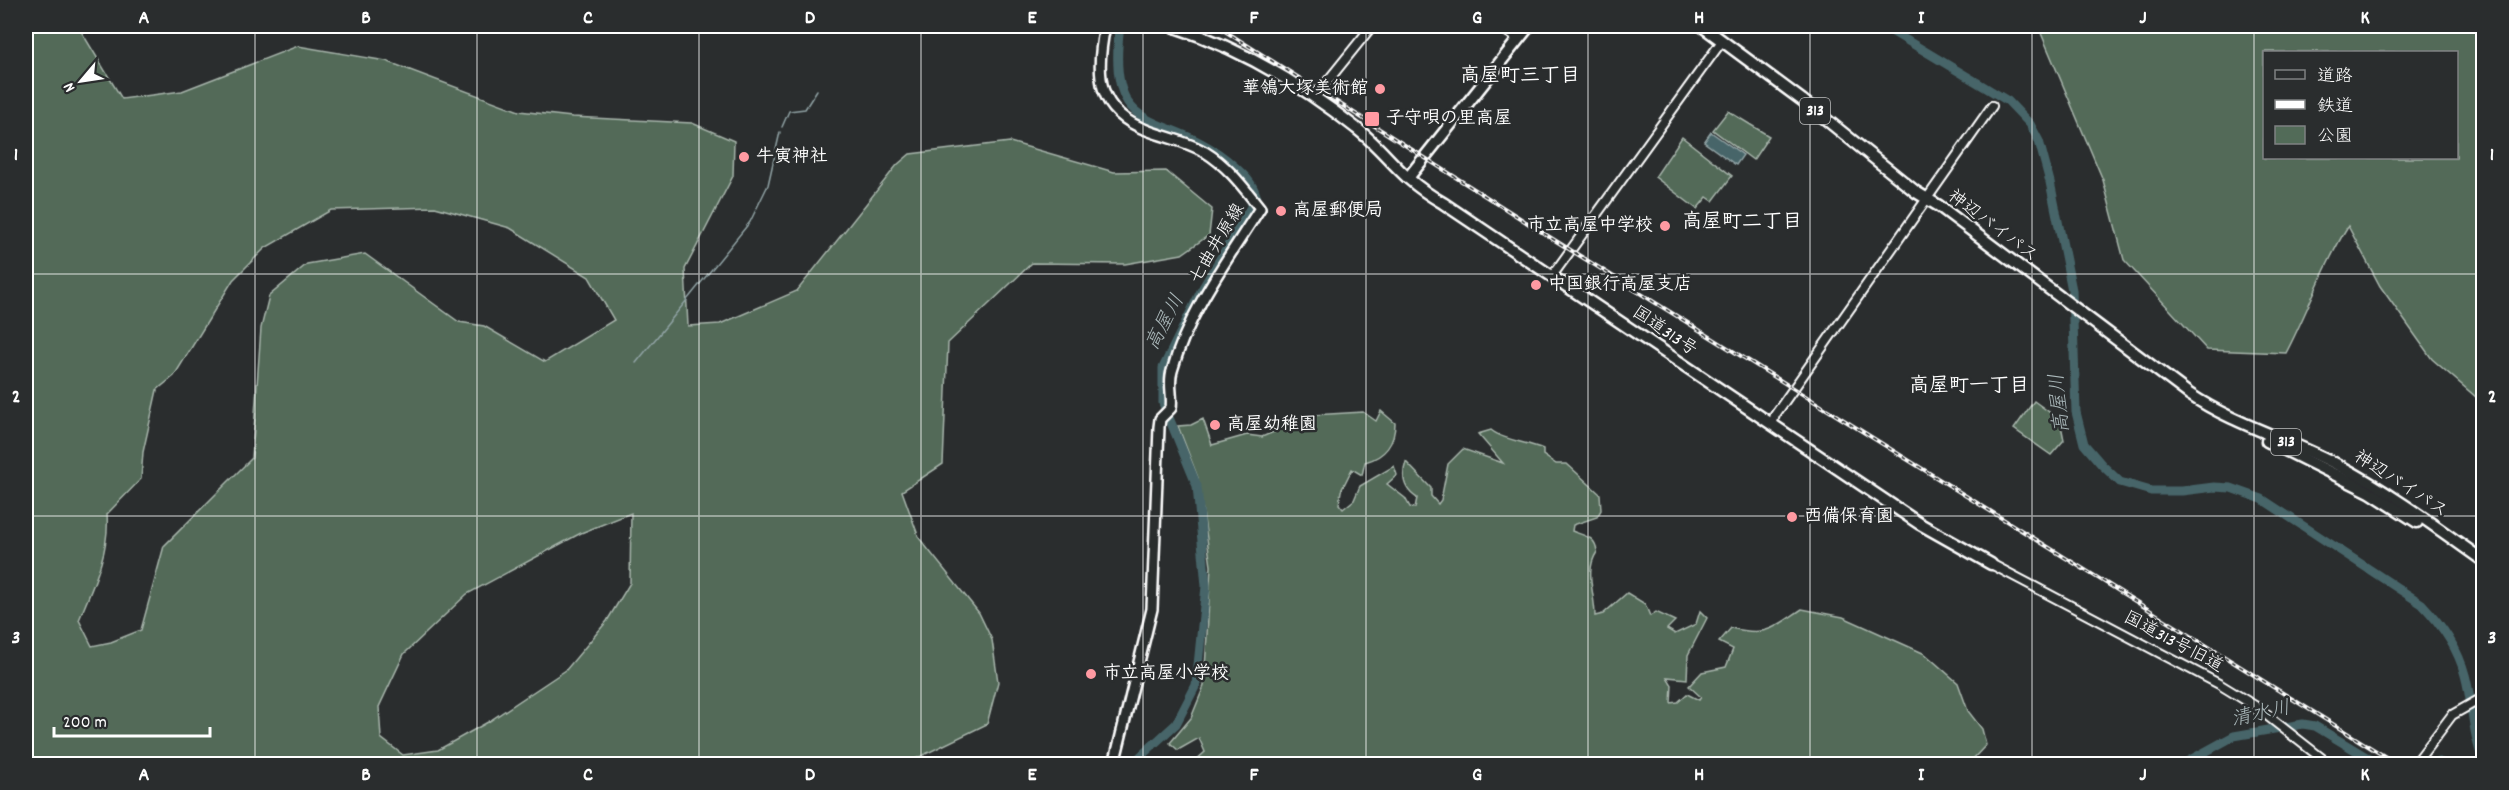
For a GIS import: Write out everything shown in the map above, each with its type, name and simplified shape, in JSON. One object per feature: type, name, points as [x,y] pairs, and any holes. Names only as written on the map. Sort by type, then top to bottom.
[{"type":"main road","name":"七曲井原線","points":[[1105,26],[1099,69],[1102,88],[1115,111],[1136,126],[1207,153],[1260,208],[1220,271],[1182,342],[1170,377],[1172,404],[1159,427],[1152,609],[1114,765]]},
{"type":"main road","name":"国道313号","points":[[1172,26],[1221,44],[1314,98],[1358,129],[1408,178],[1920,524],[1991,564]]},
{"type":"main road","points":[[1408,178],[1529,26]]},
{"type":"main road","name":"313","points":[[1702,26],[1802,100],[1926,199]]},
{"type":"main road","name":"神辺バイパス","points":[[1926,199],[2091,325],[2201,403],[2337,464],[2408,507],[2484,561]]},
{"type":"main road","name":"神辺バイパス","points":[[2091,325],[2187,402],[2212,417],[2370,492],[2484,568]]},
{"type":"street","points":[[1314,98],[1372,26]]},
{"type":"street","points":[[1498,26],[1519,39]]},
{"type":"street","points":[[1552,276],[1722,41]]},
{"type":"street","points":[[1772,424],[1776,415],[1992,106]]},
{"type":"street","name":"国道313号旧道","points":[[1991,564],[2219,684],[2281,727],[2329,765]]},
{"type":"street","points":[[2415,765],[2440,728],[2463,708],[2482,698]]},
{"type":"green space","points":[[26,26],[78,26],[122,99],[182,91],[298,46],[386,61],[519,111],[572,117],[692,123],[734,141],[733,176],[685,269],[688,326],[720,324],[797,291],[897,165],[910,154],[1010,142],[1114,172],[1166,171],[1212,209],[1209,235],[1182,254],[1125,264],[1032,263],[948,343],[943,464],[902,491],[919,538],[979,613],[992,640],[998,682],[987,724],[905,764],[26,764]],"holes":[[[435,207],[510,228],[589,277],[614,320],[545,362],[484,326],[459,322],[365,254],[307,264],[269,296],[261,328],[252,458],[164,546],[141,630],[111,642],[92,646],[79,620],[103,555],[107,514],[141,479],[143,452],[157,390],[174,376],[233,280],[265,248],[331,210]],[[631,513],[630,583],[607,621],[566,670],[488,722],[438,750],[403,755],[381,738],[379,707],[404,654],[467,594],[581,533]]]},
{"type":"green space","points":[[2038,26],[2483,26],[2483,403],[2432,359],[2380,286],[2348,226],[2286,353],[2207,350],[2124,260],[2103,180]]},
{"type":"green space","points":[[1728,111],[1769,136],[1753,160],[1713,130]]},
{"type":"green space","points":[[1682,137],[1732,176],[1713,201],[1707,197],[1697,209],[1655,177]]},
{"type":"green space","points":[[2034,401],[2060,420],[2064,440],[2051,455],[2014,429]]},
{"type":"green space","points":[[1381,411],[1395,423],[1391,443],[1378,457],[1365,462],[1362,475],[1352,469],[1341,491],[1339,504],[1343,509],[1354,500],[1360,486],[1394,466],[1397,475],[1387,484],[1405,498],[1410,507],[1415,508],[1417,498],[1404,482],[1406,462],[1431,488],[1431,496],[1438,504],[1441,500],[1448,464],[1463,449],[1503,463],[1478,434],[1491,430],[1508,439],[1543,449],[1543,455],[1556,464],[1567,464],[1600,494],[1601,510],[1597,517],[1573,525],[1572,531],[1589,537],[1596,547],[1597,552],[1591,567],[1595,616],[1603,614],[1627,593],[1645,604],[1650,616],[1656,612],[1675,621],[1667,629],[1675,634],[1696,624],[1700,611],[1707,618],[1688,655],[1687,679],[1667,677],[1672,685],[1671,703],[1678,702],[1687,694],[1699,700],[1701,697],[1689,686],[1702,672],[1726,667],[1733,649],[1719,642],[1731,628],[1754,632],[1770,629],[1802,609],[1843,617],[1925,654],[1958,683],[1968,711],[1982,729],[1986,745],[1970,762],[1978,764],[1193,763],[1205,752],[1199,738],[1178,750],[1170,743],[1191,718],[1204,686],[1211,566],[1198,478],[1178,426],[1191,425],[1203,419],[1212,445],[1247,435],[1262,437],[1313,415],[1363,412],[1376,421]]},
{"type":"water","points":[[1711,132],[1743,155],[1736,165],[1704,142]]},
{"type":"waterway","name":"高屋川","points":[[1120,26],[1118,64],[1122,90],[1132,107],[1147,119],[1210,148],[1244,176],[1256,195],[1201,291],[1163,368],[1163,403],[1197,486],[1206,586],[1196,685],[1176,724],[1132,764]]},
{"type":"waterway","name":"高屋川","points":[[1883,26],[2008,101],[2030,124],[2039,141],[2050,182],[2072,290],[2076,412],[2084,444],[2120,482],[2151,491],[2231,488],[2262,499],[2422,604],[2448,637],[2462,665],[2468,686],[2477,741],[2484,762]]},
{"type":"waterway","points":[[782,127],[789,111],[805,109],[817,90]]},
{"type":"waterway","points":[[636,363],[750,222],[768,185],[780,132]]},
{"type":"waterway","name":"清水川","points":[[2183,764],[2234,736],[2303,724],[2315,726],[2378,764]]},
{"type":"waterway","name":"清水川","points":[[2429,764],[2439,762],[2446,764]]},
{"type":"railway","points":[[1217,26],[1548,236],[2397,764]]},
{"type":"place","name":"華鴒大塚美術館","points":[[1380,89]]},
{"type":"place","name":"子守唄の里高屋","points":[[1372,119]]},
{"type":"place","name":"牛寅神社","points":[[744,157]]},
{"type":"place","name":"高屋郵便局","points":[[1281,211]]},
{"type":"place","name":"市立高屋中学校","points":[[1665,226]]},
{"type":"place","name":"中国銀行高屋支店","points":[[1536,285]]},
{"type":"place","name":"高屋幼稚園","points":[[1215,425]]},
{"type":"place","name":"西備保育園","points":[[1792,517]]},
{"type":"place","name":"市立高屋小学校","points":[[1091,674]]},
{"type":"district","name":"高屋町三丁目","points":[[1520,77]]},
{"type":"district","name":"高屋町二丁目","points":[[1742,223]]},
{"type":"district","name":"高屋町一丁目","points":[[1969,387]]}]
